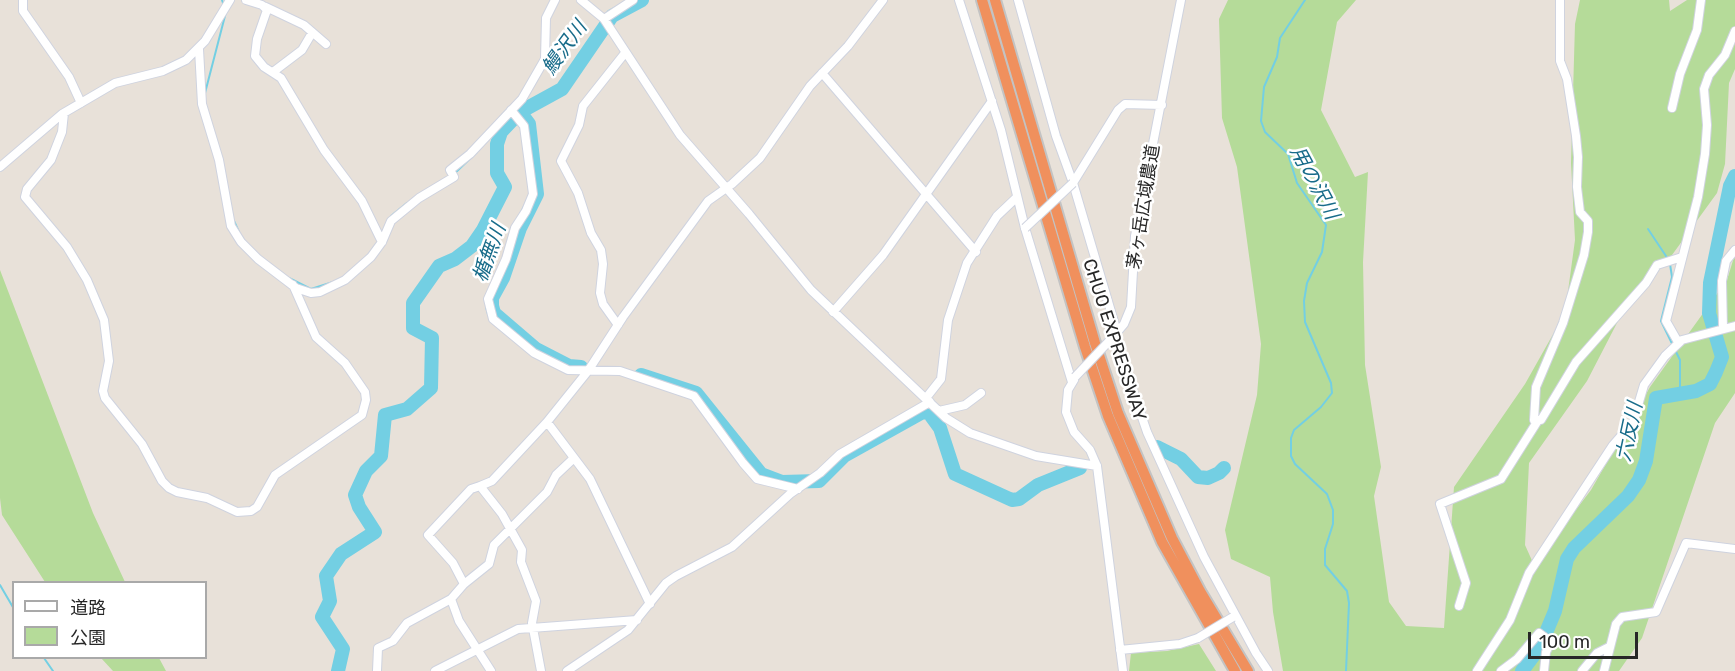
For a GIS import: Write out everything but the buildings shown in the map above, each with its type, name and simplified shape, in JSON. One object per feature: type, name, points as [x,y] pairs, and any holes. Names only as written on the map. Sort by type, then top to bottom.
[{"type":"highway","name":"CHUO EXPRESSWAY","points":[[982,0],[1085,347],[1108,416],[1162,542],[1234,671]]},
{"type":"highway","name":"CHUO EXPRESSWAY","points":[[995,0],[1095,344],[1118,413],[1172,538],[1200,591],[1248,671]]},
{"type":"street","points":[[23,0],[23,11],[69,77],[81,103]]},
{"type":"street","points":[[0,166],[64,113],[81,103],[127,78],[175,67],[199,49],[230,0]]},
{"type":"street","points":[[246,0],[294,19],[326,44]]},
{"type":"street","points":[[199,49],[202,104],[219,160],[231,226],[241,242],[293,285],[311,292],[329,288],[345,280],[361,267],[382,242],[396,215],[453,175],[450,170],[470,154],[514,108],[545,59],[546,18],[555,0]]},
{"type":"street","points":[[581,0],[604,19],[680,135],[812,290],[939,411],[970,432],[1036,456],[1097,466]]},
{"type":"street","points":[[604,19],[633,0]]},
{"type":"street","points":[[464,584],[453,563],[428,535],[471,489],[492,481],[547,422],[588,371],[618,325],[708,201],[747,171],[771,145],[810,86],[848,46],[883,0]]},
{"type":"street","points":[[959,0],[992,101],[1025,228],[1074,380],[1065,402],[1068,422],[1090,450],[1097,466],[1123,671]]},
{"type":"street","points":[[1018,0],[1056,136],[1073,183],[1115,335],[1147,432],[1204,557],[1234,616],[1268,671]]},
{"type":"street","name":"茅ヶ岳広域農道","points":[[1074,380],[1115,335],[1131,307],[1135,236],[1181,0]]},
{"type":"street","points":[[1537,422],[1532,417],[1536,387],[1563,323],[1584,255],[1588,232],[1588,221],[1580,212],[1576,136],[1567,80],[1560,61],[1560,0]]},
{"type":"street","points":[[1672,108],[1680,74],[1697,30],[1701,0]]},
{"type":"street","points":[[266,7],[254,51],[258,61],[281,78],[324,150],[362,201],[382,242]]},
{"type":"street","points":[[1675,344],[1666,321],[1698,197],[1707,124],[1704,89],[1709,75],[1725,55],[1735,32]]},
{"type":"street","points":[[273,72],[302,50],[312,33]]},
{"type":"street","points":[[618,325],[603,304],[600,293],[602,250],[591,233],[578,193],[561,162],[579,125],[583,106],[625,53]]},
{"type":"street","points":[[822,73],[976,252]]},
{"type":"street","points":[[833,312],[883,255],[992,101]]},
{"type":"street","points":[[1025,228],[1073,183],[1118,110],[1125,104],[1161,105]]},
{"type":"street","points":[[514,108],[524,126],[533,194],[515,228],[506,259],[488,299],[490,315],[534,353],[568,370],[620,371],[694,396],[743,463],[758,478],[801,486]]},
{"type":"street","points":[[64,113],[62,132],[51,160],[27,189],[25,196],[67,247],[87,280],[104,320],[109,361],[103,391],[105,398],[142,444],[162,482],[169,488],[177,492],[207,498],[237,512],[251,512],[257,507],[275,475],[362,415],[366,400],[364,392],[345,363],[316,337],[293,285]]},
{"type":"street","points":[[567,671],[615,641],[637,620],[666,583],[732,547],[840,454],[928,400],[941,379],[948,321],[967,263],[997,216],[1017,196]]},
{"type":"street","points":[[1721,328],[1722,281],[1726,261],[1735,250]]},
{"type":"street","points":[[1459,606],[1466,583],[1440,504],[1501,479],[1537,422],[1549,409],[1576,362],[1646,283],[1657,265],[1682,257]]},
{"type":"street","points":[[1478,671],[1510,620],[1529,573],[1613,445],[1633,422],[1644,385],[1675,344],[1710,331],[1735,326]]},
{"type":"street","points":[[939,411],[965,405],[981,393]]},
{"type":"street","points":[[547,422],[590,480],[650,604]]},
{"type":"street","points":[[377,671],[378,648],[393,641],[407,623],[451,599],[464,584],[489,564],[491,549],[547,492],[556,475],[574,458]]},
{"type":"street","points":[[480,486],[502,514],[522,550],[522,562],[536,601],[534,628],[541,671]]},
{"type":"street","points":[[1604,671],[1616,624],[1622,617],[1656,612],[1686,543],[1735,549]]},
{"type":"street","points":[[451,599],[459,621],[491,671]]},
{"type":"street","points":[[1120,650],[1180,644],[1198,638],[1234,616]]},
{"type":"street","points":[[435,671],[518,629],[637,620]]},
{"type":"street","points":[[1502,671],[1517,659],[1539,633],[1551,642],[1546,652],[1544,671]]},
{"type":"street","points":[[1582,671],[1597,653],[1610,647]]},
{"type":"green space","points":[[1228,0],[1356,0],[1337,22],[1321,110],[1355,177],[1368,172],[1363,262],[1365,365],[1381,467],[1374,496],[1389,602],[1406,626],[1444,628],[1454,487],[1525,384],[1565,313],[1575,240],[1571,163],[1575,24],[1580,0],[1669,0],[1670,11],[1687,0],[1735,0],[1735,69],[1729,83],[1725,164],[1717,193],[1672,255],[1632,294],[1587,381],[1529,463],[1525,545],[1534,565],[1591,490],[1650,387],[1727,280],[1735,254],[1735,393],[1715,423],[1642,638],[1619,671],[1283,671],[1273,612],[1270,577],[1231,559],[1225,530],[1257,395],[1261,344],[1237,167],[1222,118],[1219,19]]},
{"type":"green space","points":[[0,270],[93,513],[125,581],[44,581],[2,515],[0,498]]},
{"type":"green space","points":[[1199,644],[1216,671],[1129,671],[1131,653],[1167,651]]},
{"type":"green space","points":[[102,659],[160,659],[166,671],[113,671]]},
{"type":"waterway","name":"楯無川","points":[[222,0],[224,6]]},
{"type":"waterway","name":"鰻沢川","points":[[338,671],[343,649],[322,617],[330,601],[326,576],[341,554],[375,532],[359,507],[355,495],[366,471],[381,456],[385,415],[407,409],[431,388],[432,338],[413,328],[413,303],[439,266],[455,259],[472,246],[483,230],[505,187],[497,173],[497,144],[501,132],[520,112],[562,89],[612,16],[642,0]]},
{"type":"waterway","name":"用の沢川","points":[[1305,0],[1280,38],[1277,57],[1264,87],[1261,121],[1265,132],[1288,154],[1297,183],[1326,225],[1322,252],[1307,283],[1304,301],[1305,322],[1331,383],[1332,393],[1321,407],[1294,430],[1291,438],[1291,456],[1295,464],[1327,494],[1333,510],[1333,524],[1325,549],[1325,565],[1347,591],[1349,603],[1346,671]]},
{"type":"waterway","name":"楯無川","points":[[205,93],[226,12]]},
{"type":"waterway","name":"楯無川","points":[[502,115],[510,107]]},
{"type":"waterway","name":"楯無川","points":[[520,112],[529,124],[537,194],[520,228],[503,278],[492,298],[492,306],[494,313],[536,349],[569,366],[581,367]]},
{"type":"waterway","name":"楯無川","points":[[455,173],[477,152]]},
{"type":"waterway","name":"六反川","points":[[1522,671],[1540,647],[1555,611],[1567,559],[1574,548],[1628,496],[1639,480],[1646,461],[1656,398],[1696,391],[1710,384],[1716,372],[1722,357],[1709,313],[1710,283],[1730,186],[1735,176]]},
{"type":"waterway","name":"楯無川","points":[[391,216],[407,203]]},
{"type":"waterway","name":"楯無川","points":[[234,221],[239,232]]},
{"type":"waterway","points":[[1648,229],[1668,259]]},
{"type":"waterway","points":[[1670,264],[1672,277],[1661,321],[1680,360],[1680,395]]},
{"type":"waterway","name":"楯無川","points":[[289,278],[311,289],[333,282]]},
{"type":"waterway","name":"楯無川","points":[[641,375],[696,393],[761,474],[782,482],[819,481],[844,456],[923,412],[929,413],[940,428],[955,474],[1012,500],[1019,499],[1038,485],[1080,468]]},
{"type":"waterway","name":"楯無川","points":[[1157,447],[1181,459],[1198,477],[1208,478],[1224,468]]},
{"type":"waterway","points":[[0,585],[12,606]]},
{"type":"waterway","points":[[45,659],[53,671]]}]
